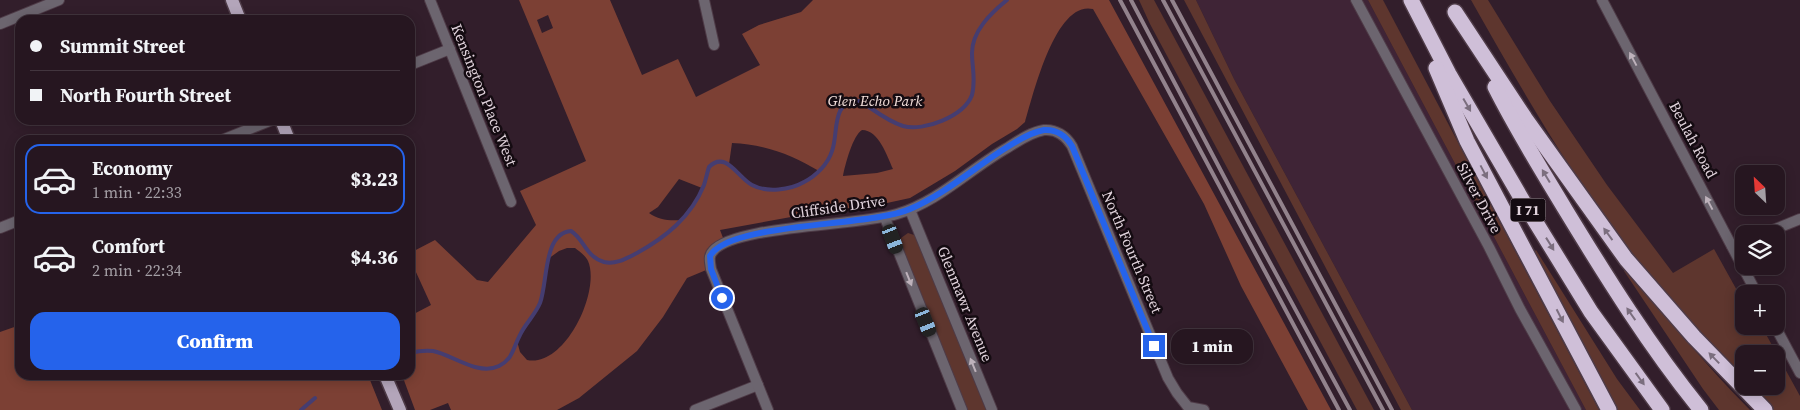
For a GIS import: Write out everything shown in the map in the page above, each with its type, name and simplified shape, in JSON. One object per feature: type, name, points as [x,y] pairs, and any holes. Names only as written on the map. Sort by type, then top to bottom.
[{"type":"highway","points":[[1409,0],[1467,141],[1609,410]]},
{"type":"highway","name":"I 71","points":[[1409,0],[1449,74],[1527,208],[1591,312],[1662,410]]},
{"type":"highway","points":[[1452,6],[1525,118],[1626,259],[1694,336],[1765,410]]},
{"type":"highway","name":"I 71","points":[[1452,6],[1510,116],[1602,271],[1675,378],[1701,410]]},
{"type":"main road","points":[[232,0],[238,15]]},
{"type":"main road","points":[[388,380],[400,410]]},
{"type":"street","points":[[22,15],[59,0]]},
{"type":"street","name":"Kensington Place West","points":[[430,0],[510,202]]},
{"type":"street","points":[[704,0],[714,45]]},
{"type":"street","name":"Silver Drive","points":[[1356,0],[1489,247],[1520,309],[1576,410]]},
{"type":"street","name":"Beulah Road","points":[[1602,0],[1752,285]]},
{"type":"street","points":[[0,24],[15,18]]},
{"type":"street","points":[[415,63],[450,49]]},
{"type":"street","points":[[234,135],[260,125]]},
{"type":"street","name":"Cliffside Drive","points":[[758,385],[711,269],[710,256],[716,248],[740,238],[759,233],[885,218],[910,210],[931,200],[1000,151],[1028,136],[1046,130],[1055,131],[1062,135]]},
{"type":"street","name":"North Fourth Street","points":[[1062,135],[1072,146],[1168,378],[1185,409],[1204,410]]},
{"type":"street","name":"Glenmawr Avenue","points":[[910,210],[992,410]]},
{"type":"street","points":[[885,218],[962,410]]},
{"type":"street","points":[[1785,225],[1800,219]]},
{"type":"street","points":[[0,228],[15,222]]},
{"type":"street","points":[[1780,335],[1800,373]]},
{"type":"street","points":[[695,410],[758,385],[768,410]]},
{"type":"shaded area","points":[[1139,0],[1154,0],[1374,410],[1357,410],[1150,24]]},
{"type":"shaded area","points":[[1184,0],[1196,0],[1234,79],[1412,410],[1401,410]]},
{"type":"shaded area","points":[[1196,0],[1368,0],[1586,410],[1412,410],[1234,79]]},
{"type":"shaded area","points":[[1368,0],[1383,0],[1599,410],[1586,410]]},
{"type":"shaded area","points":[[1471,0],[1488,0],[1550,101],[1607,185],[1673,273],[1714,249],[1735,287],[1735,335],[1766,335],[1772,345],[1735,345],[1735,369],[1682,312],[1623,242],[1581,184],[1524,93]]},
{"type":"shaded area","points":[[908,233],[914,235],[917,239],[986,410],[967,410],[900,245],[901,238]]},
{"type":"shaded area","points":[[1536,250],[1617,379],[1640,410],[1616,410],[1534,252]]},
{"type":"shaded area","points":[[1627,270],[1702,359],[1750,410],[1719,410],[1624,271]]},
{"type":"shaded area","points":[[1785,369],[1800,396],[1800,410],[1773,410],[1759,395],[1785,395]]},
{"type":"green space","name":"Glen Echo Park","points":[[519,0],[610,0],[642,75],[678,59],[696,97],[760,65],[742,34],[759,25],[801,12],[813,0],[1109,0],[1331,410],[1308,410],[1241,286],[1204,204],[1093,9],[1079,10],[1067,19],[1057,34],[1040,72],[1025,122],[1017,129],[992,144],[955,171],[910,198],[720,230],[725,243],[716,248],[711,268],[687,278],[663,317],[637,351],[579,398],[557,410],[451,410],[448,403],[430,410],[415,410],[404,380],[415,380],[415,313],[431,305],[415,270],[415,250],[435,240],[477,280],[488,282],[536,225],[520,191],[586,161]],"holes":[[[548,15],[553,28],[542,33],[537,20]],[[862,130],[868,131],[878,139],[893,169],[877,173],[843,176],[850,151]],[[732,143],[778,151],[819,171],[795,186],[776,190],[757,187],[749,183],[729,164]],[[679,179],[702,188],[682,220],[664,220],[649,213],[658,207]],[[575,248],[588,261],[591,274],[584,308],[577,325],[554,352],[541,359],[527,360],[520,352],[517,341],[539,305],[543,293],[548,259],[559,251]]]},
{"type":"green space","points":[[15,327],[15,380],[370,380],[382,410],[0,410],[0,332]]},
{"type":"waterway","points":[[415,352],[433,351],[441,353],[474,367],[491,368],[499,366],[510,357],[522,331],[540,303],[551,249],[555,240],[562,234],[571,231],[598,260],[608,263],[617,262],[648,247],[668,233],[685,216],[699,196],[709,167],[715,163],[726,163],[747,182],[764,189],[778,190],[798,185],[817,173],[825,165],[834,144],[837,119],[844,106],[850,102],[860,101],[881,115],[903,126],[922,127],[952,116],[968,103],[972,95],[974,79],[972,53],[975,37],[989,17],[1007,0]]},
{"type":"waterway","points":[[301,410],[315,398]]},
{"type":"railway","points":[[1120,0],[1339,410]]},
{"type":"railway","points":[[1131,0],[1350,410]]},
{"type":"railway","points":[[1163,0],[1383,410]]},
{"type":"railway","points":[[1172,0],[1392,410]]},
{"type":"route","points":[[722,298],[711,269],[710,256],[712,251],[725,243],[759,233],[885,218],[910,210],[931,200],[1000,151],[1017,141],[1046,130],[1055,131],[1062,135],[1072,146],[1154,346]]}]
